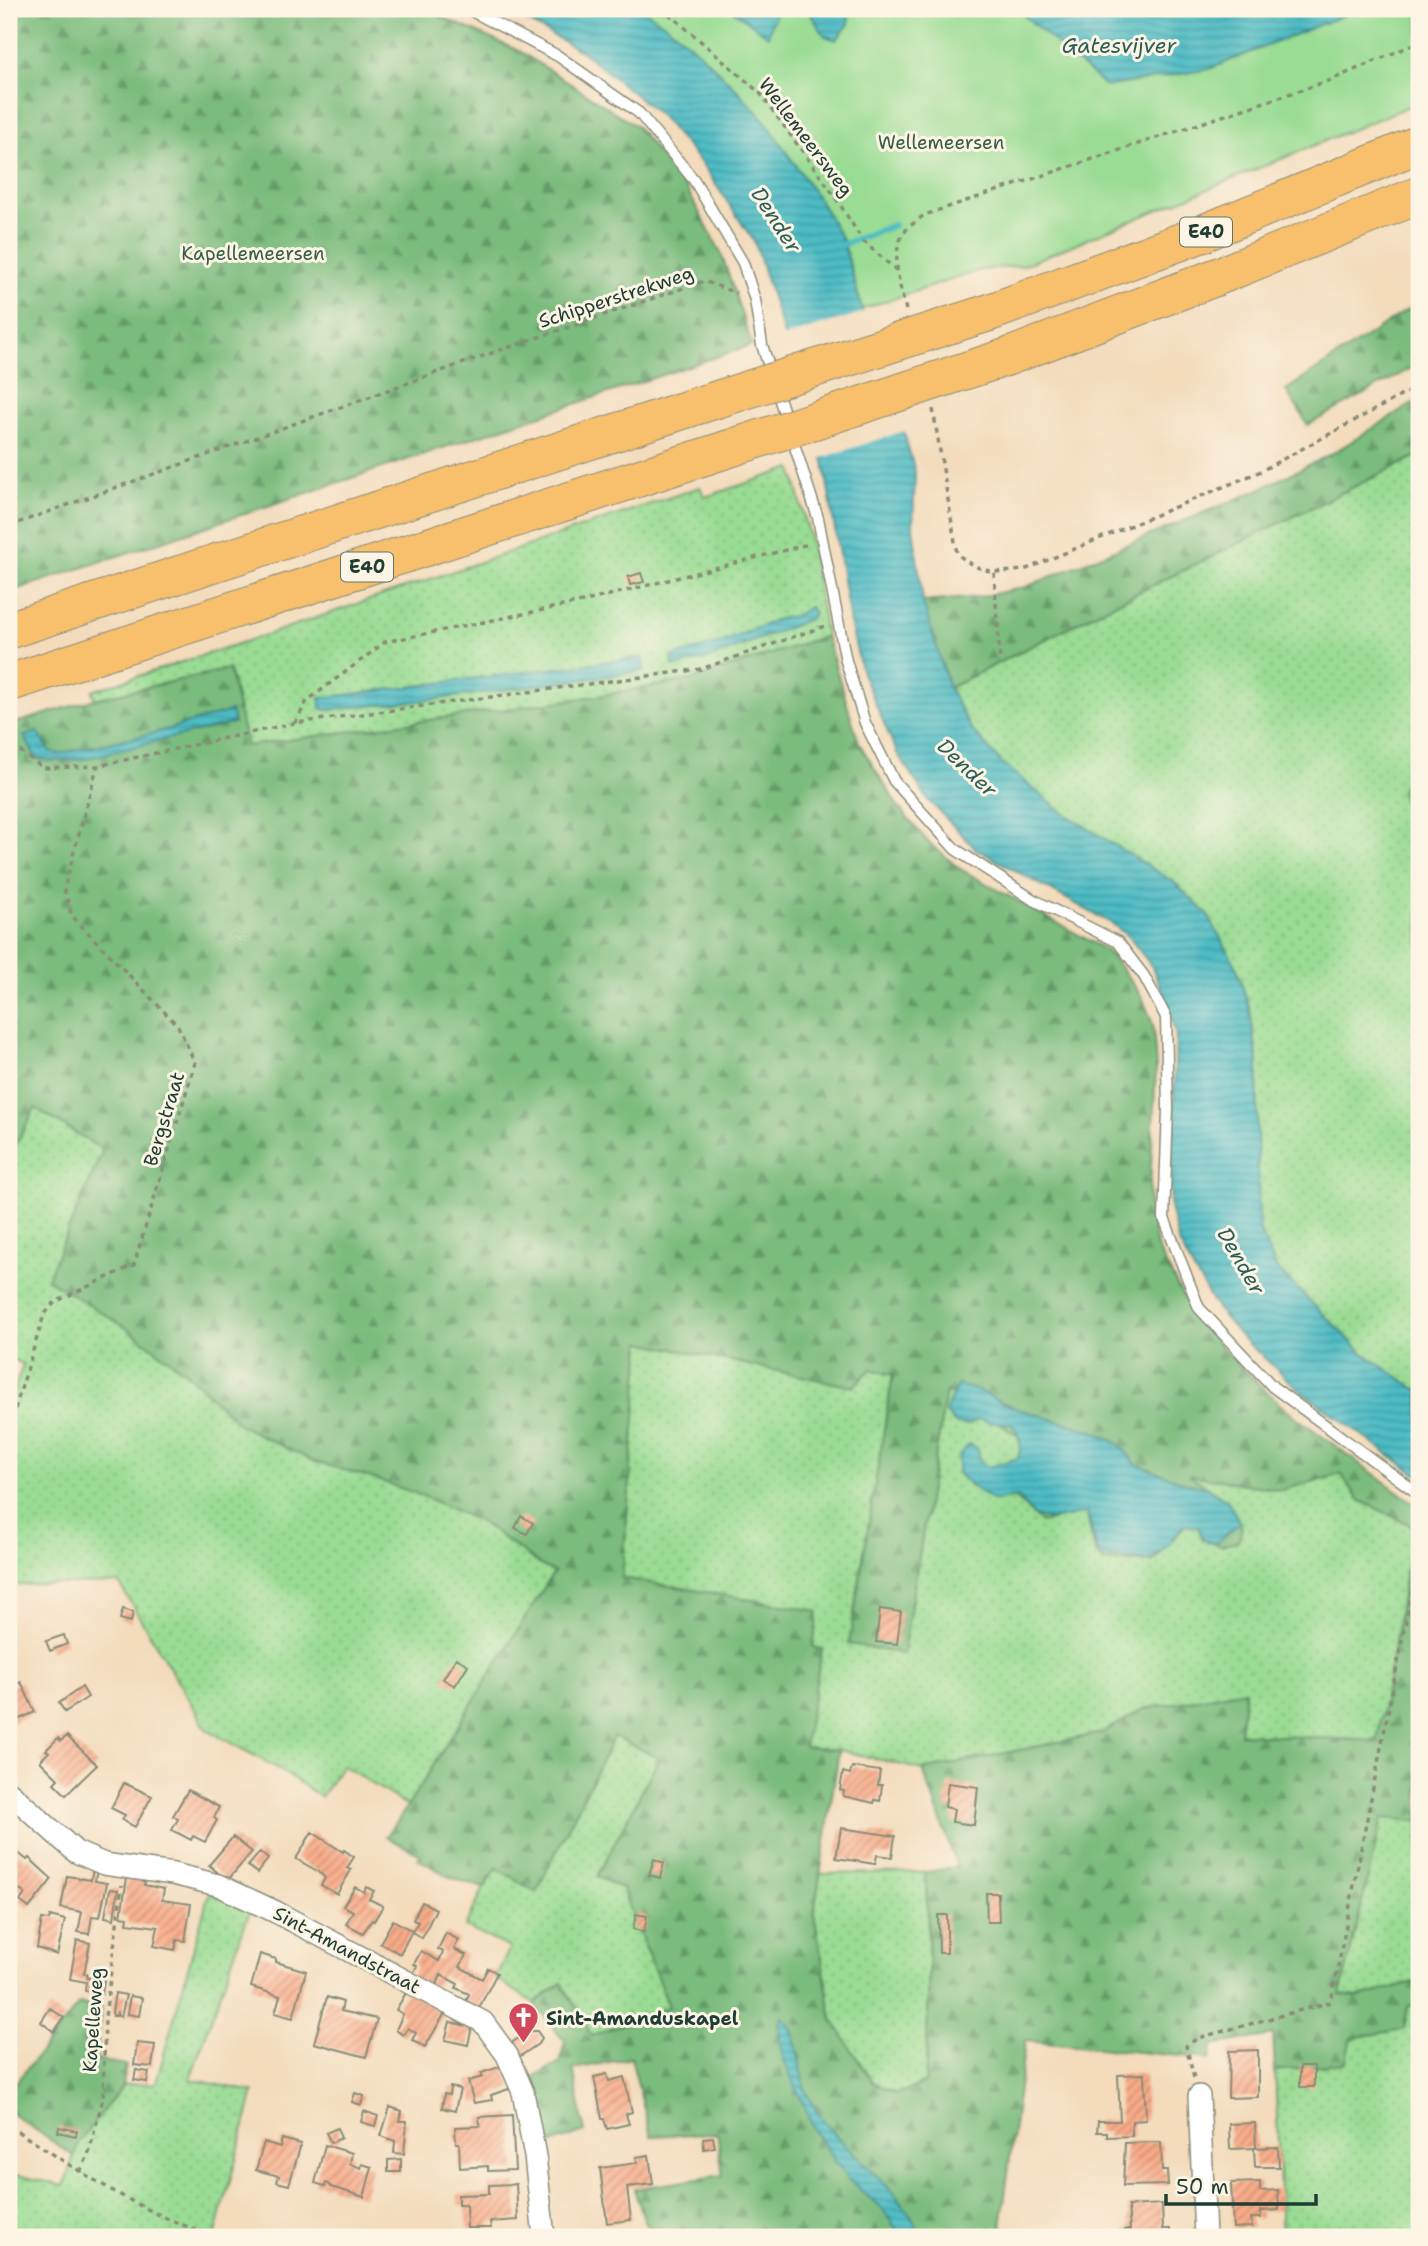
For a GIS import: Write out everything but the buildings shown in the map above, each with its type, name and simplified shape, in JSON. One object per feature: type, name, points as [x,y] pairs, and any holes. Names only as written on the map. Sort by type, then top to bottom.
[{"type":"highway","name":"E40","points":[[9,630],[991,312],[1199,234],[1419,144]]},
{"type":"highway","name":"E40","points":[[9,683],[1007,357],[1214,278],[1419,195]]},
{"type":"street","name":"Sint-Amandstraat","points":[[9,1792],[76,1852],[104,1864],[173,1874],[218,1885],[276,1912],[483,2022],[507,2054],[523,2092],[535,2155],[544,2237]]},
{"type":"street","points":[[1199,2095],[1205,2237]]},
{"type":"lane","points":[[468,9],[558,56],[639,113],[694,180],[743,263],[755,300],[762,345],[818,518],[846,661],[865,723],[894,781],[955,849],[1032,899],[1118,942],[1144,976],[1166,1017],[1168,1109],[1164,1218],[1199,1308],[1273,1387],[1419,1493]]},
{"type":"path","name":"Wellemeersweg","points":[[660,9],[673,17],[760,93],[834,195],[859,235]]},
{"type":"path","points":[[902,294],[897,271],[897,253],[905,231],[924,215],[1332,80],[1419,41]]},
{"type":"path","points":[[863,241],[897,271]]},
{"type":"path","name":"Schipperstrekweg","points":[[9,526],[486,355],[704,281],[755,300]]},
{"type":"path","points":[[936,421],[957,554],[973,566],[994,573],[1024,570],[1259,472],[1419,386]]},
{"type":"path","points":[[295,723],[307,701],[384,642],[582,602],[822,540]]},
{"type":"path","points":[[994,573],[1000,662]]},
{"type":"path","points":[[9,735],[14,747],[44,768],[97,766],[295,723],[701,669],[837,622]]},
{"type":"path","name":"Bergstraat","points":[[9,1427],[44,1315],[55,1302],[134,1265],[195,1062],[178,1026],[72,916],[64,889],[97,766]]},
{"type":"path","points":[[1199,2095],[1186,2046],[1198,2038],[1331,2003],[1419,1554]]},
{"type":"path","name":"Kapelleweg","points":[[80,2172],[88,2155],[103,2098],[105,2017],[124,1867]]},
{"type":"path","points":[[9,2126],[80,2172],[165,2218],[218,2237]]},
{"type":"green space","name":"Kapellemeersen","points":[[9,9],[424,9],[519,51],[636,126],[686,188],[721,253],[752,345],[9,592]]},
{"type":"green space","name":"Wellemeersen","points":[[642,9],[1419,9],[1419,102],[1024,265],[981,270],[862,309],[843,241],[738,91],[701,54]]},
{"type":"green space","points":[[1419,302],[1419,364],[1308,425],[1286,390]]},
{"type":"green space","points":[[1419,400],[1419,455],[949,688],[923,602],[980,597],[1026,587],[1258,490],[1331,454]]},
{"type":"green space","points":[[1419,455],[1419,758],[1401,790],[1419,870],[1419,1391],[1363,1353],[1276,1268],[1259,1229],[1258,1063],[1250,1011],[1236,966],[1175,883],[1062,812],[1002,763],[971,729],[949,688]]},
{"type":"green space","points":[[792,468],[811,543],[826,636],[691,680],[598,696],[247,746],[229,669],[95,699],[92,691],[272,633],[700,487],[705,497]]},
{"type":"green space","points":[[826,636],[859,743],[899,808],[928,842],[960,869],[1106,950],[1142,997],[1153,1025],[1156,1068],[1149,1204],[1157,1247],[1179,1289],[1201,1325],[1285,1409],[1419,1507],[1419,1821],[1382,1818],[1340,1995],[1359,1997],[1419,1981],[1419,2004],[1408,2006],[1404,2029],[1351,2038],[1345,2063],[1275,2071],[1273,2035],[1212,2045],[1210,2059],[1025,2041],[1001,2227],[1012,2231],[1011,2237],[660,2237],[646,2224],[634,2189],[723,2175],[717,2133],[651,2136],[631,2058],[573,2069],[585,2132],[550,2144],[528,2080],[560,2062],[565,2042],[534,2003],[562,1983],[592,2036],[669,2007],[622,1888],[597,1877],[659,1758],[614,1736],[536,1892],[497,1868],[484,1888],[452,1878],[418,1859],[421,1855],[386,1837],[554,1572],[481,1522],[423,1496],[315,1462],[241,1426],[187,1373],[125,1327],[47,1279],[103,1150],[35,1108],[9,1158],[9,725],[95,699],[229,669],[247,746],[598,696],[691,680]],"holes":[[[641,1342],[853,1387],[871,1369],[893,1375],[849,1644],[903,1654],[946,1391],[1022,1438],[1012,1495],[1041,1523],[1086,1510],[1095,1551],[1104,1562],[1154,1561],[1185,1525],[1198,1525],[1203,1540],[1222,1546],[1238,1541],[1242,1528],[1228,1501],[1189,1475],[1281,1490],[1341,1474],[1359,1500],[1413,1526],[1377,1741],[1240,1734],[1245,1690],[1144,1709],[1102,1733],[923,1770],[957,1867],[925,1872],[929,1978],[925,2083],[897,2094],[872,2082],[832,2019],[814,1914],[839,1750],[804,1747],[822,1649],[813,1647],[818,1611],[622,1578]]]},
{"type":"green space","points":[[1419,758],[1419,870],[1401,790]]},
{"type":"green space","points":[[35,1108],[103,1150],[125,1327],[187,1373],[241,1426],[423,1496],[481,1522],[554,1572],[408,1806],[342,1765],[321,1797],[281,1770],[207,1730],[119,1583],[9,1585],[9,1406],[23,1364],[9,1358],[9,1158]]},
{"type":"green space","points":[[641,1342],[853,1387],[871,1369],[893,1375],[849,1644],[903,1653],[946,1391],[1022,1438],[1086,1510],[1095,1551],[1105,1562],[1154,1561],[1184,1525],[1198,1525],[1203,1540],[1228,1501],[1186,1474],[1281,1490],[1342,1474],[1359,1500],[1413,1526],[1377,1741],[1240,1734],[1245,1691],[1144,1709],[1102,1733],[923,1770],[839,1750],[803,1748],[822,1649],[813,1647],[817,1611],[622,1578]]},
{"type":"green space","points":[[614,1735],[659,1758],[597,1877],[622,1888],[669,2007],[592,2036],[562,1983],[534,2003],[495,1978],[510,1948],[465,1927],[497,1868],[536,1892]]},
{"type":"green space","points":[[1382,1817],[1419,1821],[1419,1981],[1359,1997],[1340,1995]]},
{"type":"green space","points":[[925,1872],[929,1978],[925,2083],[897,2094],[872,2082],[832,2019],[814,1913],[820,1874]]},
{"type":"green space","points":[[209,1893],[250,1910],[190,2079],[254,2092],[215,2237],[9,2237],[9,2173],[64,2186],[78,2143],[123,2085],[156,2083]]},
{"type":"green space","points":[[79,2004],[101,2006],[96,2060],[126,2065],[123,2085],[78,2143],[74,2156],[9,2112],[9,2091]]},
{"type":"green space","points":[[1419,2004],[1419,2237],[1282,2237],[1275,2071],[1345,2063],[1350,2038],[1404,2029],[1408,2006]]},
{"type":"water","name":"Dender","points":[[505,9],[642,9],[701,54],[738,91],[767,123],[820,201],[843,241],[915,472],[913,527],[923,602],[949,688],[971,729],[1002,763],[1062,812],[1175,883],[1208,915],[1236,966],[1250,1011],[1258,1063],[1259,1229],[1276,1268],[1363,1353],[1419,1391],[1419,1476],[1302,1392],[1239,1335],[1217,1309],[1178,1241],[1170,1207],[1176,1036],[1168,1005],[1152,967],[1129,937],[1111,923],[976,849],[929,801],[897,753],[862,673],[850,623],[824,462],[755,243],[702,164],[661,116],[583,52]]},
{"type":"water","points":[[731,9],[783,9],[775,16],[768,36]]},
{"type":"water","points":[[807,9],[848,9],[849,24],[836,40],[825,36]]},
{"type":"water","name":"Gatesvijver","points":[[1019,9],[1359,9],[1209,69],[1106,87]]},
{"type":"water","points":[[810,607],[814,613],[810,619],[711,658],[673,667],[672,657],[726,641],[778,619],[794,616]]},
{"type":"water","points":[[642,657],[644,671],[430,700],[326,710],[321,708],[320,698]]},
{"type":"water","points":[[231,711],[234,723],[84,759],[50,761],[36,758],[24,736],[38,732],[50,751],[58,754],[154,733]]},
{"type":"water","points":[[958,1385],[977,1390],[1015,1408],[1096,1432],[1120,1445],[1136,1464],[1186,1483],[1208,1488],[1228,1501],[1240,1523],[1215,1544],[1203,1540],[1198,1527],[1184,1525],[1165,1548],[1148,1561],[1099,1556],[1087,1513],[1052,1520],[1034,1516],[1018,1497],[994,1501],[971,1486],[958,1473],[959,1456],[969,1444],[978,1449],[980,1461],[989,1467],[1018,1458],[1020,1445],[1012,1424],[991,1423],[979,1419],[968,1425],[955,1424],[946,1413]]},
{"type":"water","points":[[782,2017],[793,2032],[805,2087],[816,2110],[837,2137],[897,2197],[924,2237],[902,2237],[883,2210],[848,2179],[816,2134],[785,2063],[779,2024]]},
{"type":"pier","points":[[867,311],[907,430],[819,459],[781,338]]},
{"type":"waterway","points":[[844,244],[894,225]]},
{"type":"place","name":"Sint-Amanduskapel","points":[[523,2045]]}]
